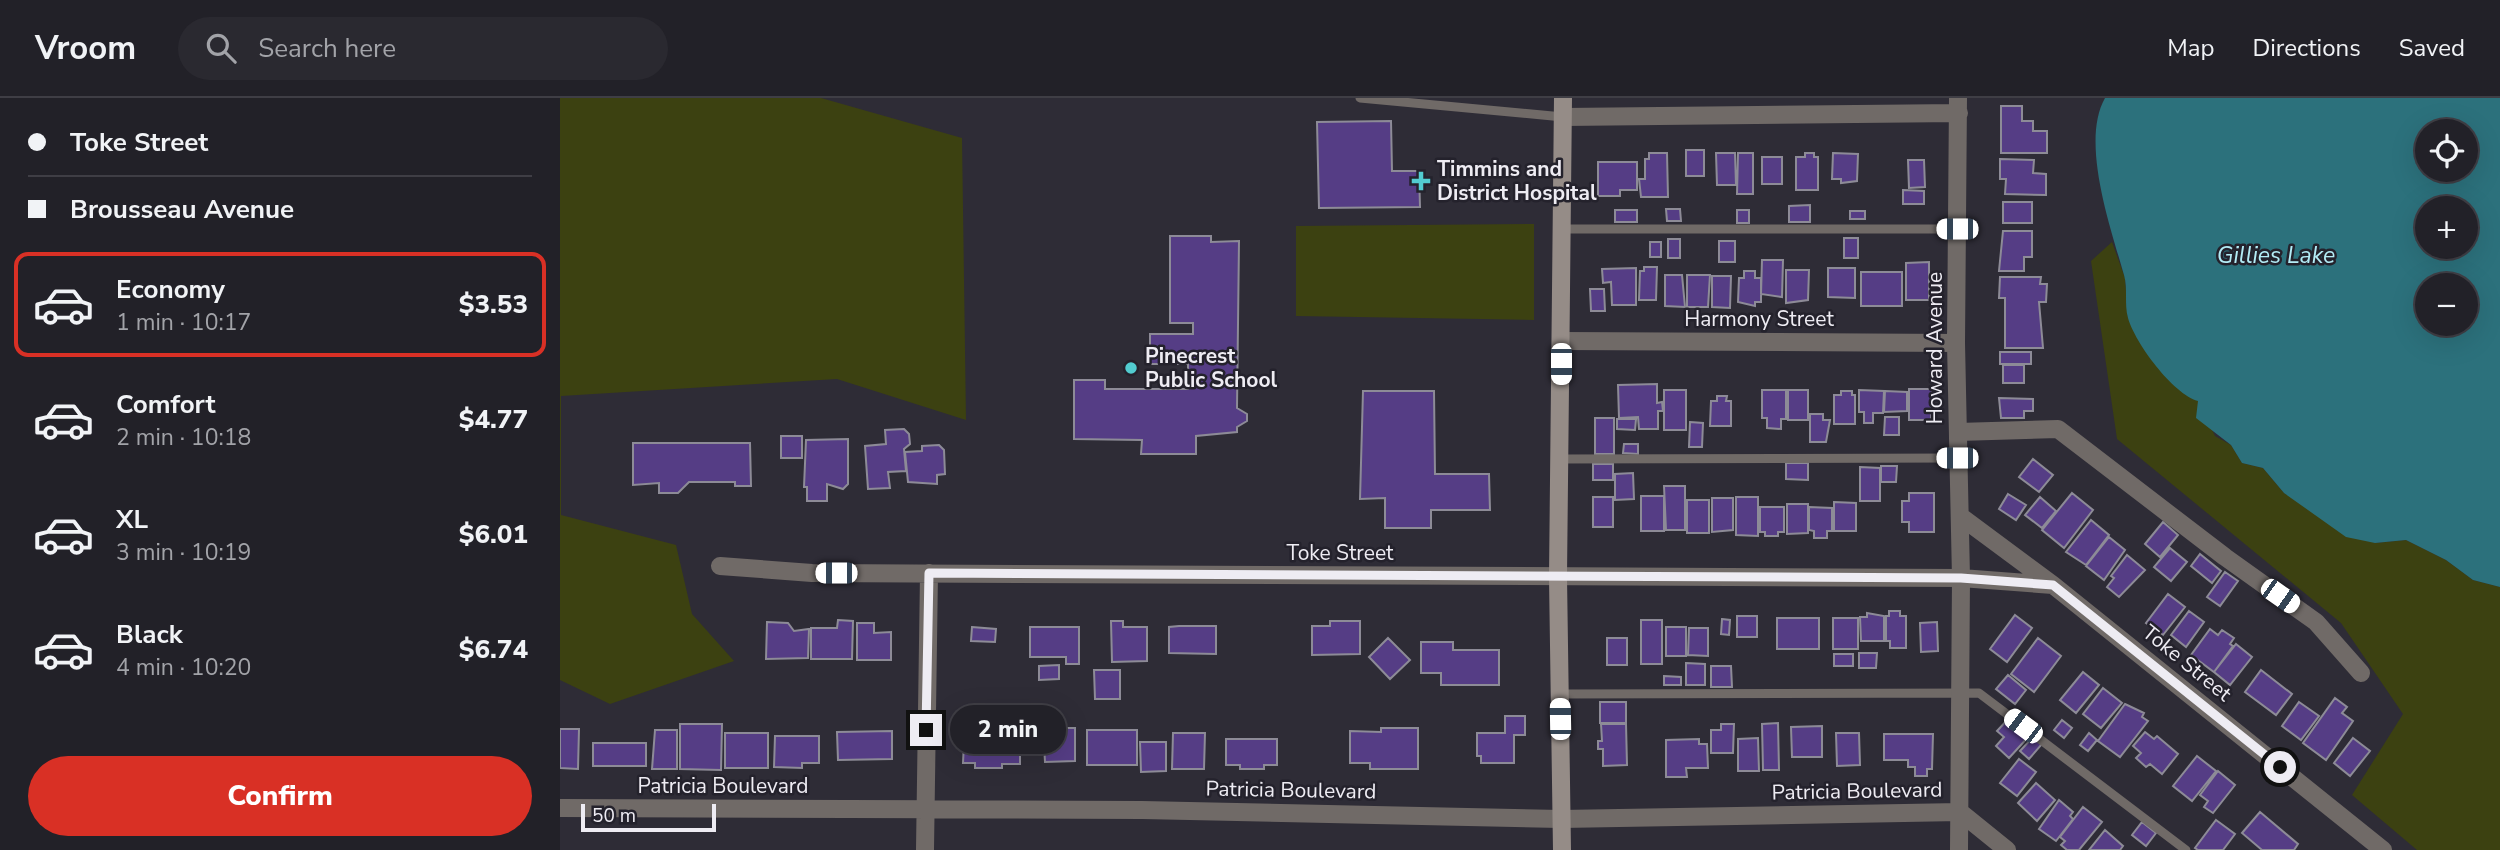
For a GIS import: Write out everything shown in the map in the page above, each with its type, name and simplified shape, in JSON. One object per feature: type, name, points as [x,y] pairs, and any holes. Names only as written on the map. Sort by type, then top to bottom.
[{"type":"main road","points":[[1562,850],[1558,577],[1563,98]]},
{"type":"street","points":[[1563,117],[1959,105]]},
{"type":"street","name":"Howard Avenue","points":[[1959,105],[1956,343],[1961,578],[1959,850]]},
{"type":"street","name":"Harmony Street","points":[[1561,341],[1956,343]]},
{"type":"street","points":[[1958,432],[2058,429],[2225,557],[2316,622],[2361,673]]},
{"type":"street","name":"Toke Street","points":[[1960,516],[2053,585],[2383,850]]},
{"type":"street","name":"Toke Street","points":[[720,566],[812,573],[1961,578],[2053,585]]},
{"type":"street","points":[[925,850],[929,573]]},
{"type":"street","name":"Patricia Boulevard","points":[[560,808],[925,809],[1562,819],[1960,812],[2007,850]]},
{"type":"lane","points":[[1360,98],[1563,117]]},
{"type":"lane","points":[[1562,229],[1957,229]]},
{"type":"lane","points":[[1560,458],[1957,458]]},
{"type":"lane","points":[[1560,694],[1979,693],[2186,850]]},
{"type":"green space","points":[[560,98],[821,98],[962,138],[966,420],[837,379],[561,396],[561,515],[676,545],[692,614],[734,661],[610,704],[560,680]]},
{"type":"green space","points":[[1534,224],[1534,320],[1296,316],[1296,226]]},
{"type":"green space","points":[[2112,242],[2125,278],[2128,318],[2198,401],[2215,436],[2231,445],[2242,463],[2263,468],[2284,493],[2375,543],[2406,540],[2446,560],[2473,580],[2500,587],[2500,850],[2417,850],[2352,795],[2403,714],[2341,623],[2117,439],[2091,261]]},
{"type":"water","name":"Gillies Lake","points":[[2105,98],[2500,98],[2500,587],[2473,580],[2446,560],[2406,540],[2375,543],[2346,537],[2284,493],[2263,468],[2242,463],[2231,445],[2196,418],[2198,401],[2178,389],[2156,366],[2138,341],[2128,318],[2125,280],[2100,186],[2096,138],[2098,116]]},
{"type":"building","points":[[2001,106],[2022,106],[2022,121],[2033,121],[2033,131],[2047,131],[2047,153],[2001,153]]},
{"type":"building","points":[[1391,121],[1392,171],[1419,171],[1420,207],[1319,208],[1317,122]]},
{"type":"building","points":[[1686,150],[1704,150],[1704,176],[1686,176]]},
{"type":"building","points":[[1649,153],[1667,153],[1668,197],[1641,197],[1639,179],[1645,179],[1645,159],[1649,159]]},
{"type":"building","points":[[1716,153],[1735,153],[1736,185],[1717,185]]},
{"type":"building","points":[[1738,153],[1753,153],[1753,194],[1737,194]]},
{"type":"building","points":[[1805,153],[1814,153],[1814,157],[1818,157],[1818,190],[1796,190],[1796,157],[1805,157]]},
{"type":"building","points":[[1833,153],[1858,154],[1857,181],[1841,183],[1841,179],[1832,179]]},
{"type":"building","points":[[1762,157],[1782,157],[1782,184],[1762,184]]},
{"type":"building","points":[[2000,159],[2034,160],[2033,173],[2046,174],[2046,195],[2005,194],[2006,179],[2000,179]]},
{"type":"building","points":[[1908,160],[1924,160],[1925,187],[1909,188]]},
{"type":"building","points":[[1598,162],[1637,162],[1637,190],[1620,190],[1620,196],[1598,196]]},
{"type":"building","points":[[1903,190],[1924,191],[1924,204],[1903,204]]},
{"type":"building","points":[[2003,202],[2032,202],[2032,223],[2003,223]]},
{"type":"building","points":[[1810,205],[1810,222],[1789,222],[1789,206]]},
{"type":"building","points":[[1666,209],[1680,209],[1681,221],[1667,221]]},
{"type":"building","points":[[1615,210],[1637,210],[1637,222],[1615,222]]},
{"type":"building","points":[[1737,210],[1749,210],[1749,223],[1737,223]]},
{"type":"building","points":[[1850,211],[1865,211],[1865,219],[1850,219]]},
{"type":"building","points":[[2003,231],[2032,231],[2032,257],[2024,257],[2024,271],[1999,271]]},
{"type":"building","points":[[1170,236],[1211,236],[1211,242],[1239,241],[1237,408],[1247,414],[1247,421],[1237,427],[1237,432],[1196,436],[1196,454],[1141,454],[1142,440],[1074,439],[1074,380],[1105,380],[1105,389],[1188,389],[1188,364],[1150,364],[1150,334],[1193,334],[1193,323],[1170,323]]},
{"type":"building","points":[[1844,238],[1858,238],[1858,258],[1844,258]]},
{"type":"building","points":[[1668,239],[1680,239],[1680,258],[1668,258]]},
{"type":"building","points":[[1719,241],[1735,241],[1735,262],[1719,262]]},
{"type":"building","points":[[1650,242],[1661,242],[1661,257],[1650,257]]},
{"type":"building","points":[[1762,260],[1783,260],[1782,297],[1761,294]]},
{"type":"building","points":[[1929,262],[1929,300],[1906,300],[1906,263]]},
{"type":"building","points":[[1644,267],[1657,267],[1656,300],[1639,300],[1640,271],[1644,271]]},
{"type":"building","points":[[1636,268],[1636,305],[1612,305],[1611,282],[1603,283],[1602,269]]},
{"type":"building","points":[[1828,268],[1855,268],[1855,298],[1828,297]]},
{"type":"building","points":[[1786,270],[1809,270],[1808,300],[1786,303]]},
{"type":"building","points":[[1744,271],[1755,271],[1755,278],[1761,278],[1761,302],[1755,302],[1755,306],[1738,302],[1739,278],[1744,278]]},
{"type":"building","points":[[1861,272],[1902,272],[1902,306],[1861,306]]},
{"type":"building","points":[[1665,275],[1682,275],[1685,307],[1665,306]]},
{"type":"building","points":[[1687,275],[1710,275],[1708,307],[1687,307]]},
{"type":"building","points":[[1712,276],[1731,276],[1730,308],[1712,307]]},
{"type":"building","points":[[2000,277],[2041,277],[2040,284],[2047,284],[2046,302],[2039,302],[2043,348],[2005,348],[2005,298],[1999,298]]},
{"type":"building","points":[[1590,289],[1604,289],[1605,311],[1591,311]]},
{"type":"building","points":[[2000,352],[2031,352],[2031,364],[2000,364]]},
{"type":"building","points":[[2003,365],[2024,365],[2024,383],[2003,383]]},
{"type":"building","points":[[1657,384],[1657,403],[1662,402],[1663,411],[1658,411],[1658,429],[1639,429],[1638,417],[1619,418],[1618,385]]},
{"type":"building","points":[[1909,389],[1932,389],[1931,420],[1909,420]]},
{"type":"building","points":[[1664,390],[1686,390],[1686,430],[1664,430]]},
{"type":"building","points":[[1762,390],[1786,390],[1786,419],[1781,419],[1781,429],[1767,428],[1767,418],[1762,418]]},
{"type":"building","points":[[1788,390],[1808,390],[1808,420],[1788,420]]},
{"type":"building","points":[[1859,390],[1884,391],[1883,413],[1873,413],[1873,423],[1864,423],[1864,412],[1859,412]]},
{"type":"building","points":[[1363,391],[1434,391],[1435,474],[1489,474],[1490,510],[1431,510],[1431,528],[1385,528],[1385,498],[1360,499]]},
{"type":"building","points":[[1841,391],[1852,391],[1852,395],[1855,395],[1855,424],[1834,424],[1834,395],[1841,395]]},
{"type":"building","points":[[1885,391],[1907,392],[1907,411],[1884,412]]},
{"type":"building","points":[[1717,396],[1727,396],[1726,401],[1731,401],[1731,426],[1710,426],[1711,401],[1717,401]]},
{"type":"building","points":[[1999,398],[2033,399],[2033,411],[2024,411],[2024,418],[2001,418]]},
{"type":"building","points":[[1810,414],[1823,414],[1823,420],[1830,420],[1826,442],[1810,442]]},
{"type":"building","points":[[1885,417],[1899,417],[1899,435],[1884,435]]},
{"type":"building","points":[[1595,418],[1614,418],[1614,454],[1595,454]]},
{"type":"building","points":[[1617,419],[1636,419],[1635,430],[1617,429]]},
{"type":"building","points":[[1690,422],[1703,423],[1702,447],[1689,447]]},
{"type":"building","points":[[904,429],[909,434],[910,444],[904,449],[906,471],[888,472],[890,488],[868,489],[865,446],[886,444],[885,430]]},
{"type":"building","points":[[781,436],[802,436],[802,458],[781,458]]},
{"type":"building","points":[[848,439],[848,484],[843,489],[827,484],[827,501],[807,501],[807,487],[804,487],[806,440]]},
{"type":"building","points":[[633,443],[750,443],[751,486],[735,486],[735,482],[689,482],[678,493],[659,493],[659,483],[633,485]]},
{"type":"building","points":[[1624,444],[1638,444],[1638,454],[1623,453]]},
{"type":"building","points":[[939,445],[944,450],[945,474],[937,475],[937,484],[908,482],[905,452],[922,451],[922,446]]},
{"type":"building","points":[[2033,459],[2053,475],[2039,492],[2019,477]]},
{"type":"building","points":[[1786,463],[1808,463],[1808,480],[1786,479]]},
{"type":"building","points":[[1593,464],[1613,464],[1613,480],[1593,480]]},
{"type":"building","points":[[1881,466],[1897,466],[1896,482],[1881,482]]},
{"type":"building","points":[[1860,467],[1880,468],[1880,501],[1860,501]]},
{"type":"building","points":[[1633,473],[1634,499],[1615,500],[1615,474]]},
{"type":"building","points":[[1664,486],[1685,486],[1685,530],[1666,530]]},
{"type":"building","points":[[1909,493],[1934,493],[1934,532],[1909,532],[1909,522],[1902,522],[1902,501],[1909,501]]},
{"type":"building","points":[[2072,493],[2093,510],[2064,548],[2042,530]]},
{"type":"building","points":[[2008,494],[2026,505],[2016,520],[1999,509]]},
{"type":"building","points":[[1641,496],[1664,496],[1664,531],[1641,531]]},
{"type":"building","points":[[1593,497],[1613,497],[1613,527],[1593,527]]},
{"type":"building","points":[[1736,497],[1758,497],[1758,536],[1736,535]]},
{"type":"building","points":[[2040,497],[2056,511],[2042,528],[2025,515]]},
{"type":"building","points":[[1712,498],[1733,498],[1733,530],[1712,532]]},
{"type":"building","points":[[1687,500],[1709,500],[1709,533],[1687,533]]},
{"type":"building","points":[[1834,502],[1856,503],[1856,531],[1834,531]]},
{"type":"building","points":[[1787,504],[1808,504],[1808,533],[1787,534]]},
{"type":"building","points":[[1760,507],[1784,507],[1784,532],[1778,532],[1778,536],[1765,536],[1765,532],[1760,532]]},
{"type":"building","points":[[1809,507],[1832,508],[1832,531],[1827,531],[1827,538],[1814,538],[1814,531],[1809,530]]},
{"type":"building","points":[[2091,520],[2109,535],[2086,565],[2066,552]]},
{"type":"building","points":[[2163,522],[2178,535],[2160,557],[2145,544]]},
{"type":"building","points":[[2109,537],[2125,550],[2104,580],[2086,566]]},
{"type":"building","points":[[2170,548],[2187,562],[2171,581],[2154,567]]},
{"type":"building","points":[[2200,554],[2221,571],[2212,583],[2191,566]]},
{"type":"building","points":[[2127,555],[2145,570],[2119,597],[2107,587],[2114,578],[2111,576]]},
{"type":"building","points":[[2225,572],[2238,581],[2220,606],[2207,597]]},
{"type":"building","points":[[2168,594],[2185,607],[2163,635],[2146,623]]},
{"type":"building","points":[[1889,611],[1900,611],[1900,616],[1906,616],[1906,648],[1890,648],[1890,641],[1886,641],[1886,616],[1889,616]]},
{"type":"building","points":[[2189,611],[2204,622],[2186,647],[2171,635]]},
{"type":"building","points":[[1867,613],[1884,616],[1884,641],[1861,641],[1860,617],[1867,617]]},
{"type":"building","points":[[2015,615],[2032,628],[2007,662],[1990,649]]},
{"type":"building","points":[[1737,616],[1757,616],[1757,637],[1737,637]]},
{"type":"building","points":[[1777,618],[1819,618],[1819,649],[1777,649]]},
{"type":"building","points":[[1833,618],[1858,618],[1858,649],[1833,649]]},
{"type":"building","points":[[1722,619],[1730,620],[1729,635],[1721,634]]},
{"type":"building","points":[[838,620],[853,621],[852,659],[811,659],[811,628],[837,628]]},
{"type":"building","points":[[1641,620],[1662,620],[1662,664],[1641,664]]},
{"type":"building","points":[[1111,621],[1123,621],[1123,627],[1147,627],[1147,661],[1112,662]]},
{"type":"building","points":[[1330,621],[1360,621],[1360,654],[1312,655],[1312,626],[1330,626]]},
{"type":"building","points":[[767,622],[788,623],[794,631],[809,629],[808,658],[766,659]]},
{"type":"building","points":[[1937,622],[1938,651],[1921,652],[1920,623]]},
{"type":"building","points":[[857,623],[874,623],[874,633],[891,632],[891,660],[857,660]]},
{"type":"building","points":[[1216,626],[1216,654],[1169,653],[1169,627]]},
{"type":"building","points":[[972,627],[996,629],[995,642],[971,641]]},
{"type":"building","points":[[1030,627],[1079,627],[1079,664],[1066,664],[1066,657],[1030,657]]},
{"type":"building","points":[[1666,627],[1686,627],[1686,656],[1666,656]]},
{"type":"building","points":[[1689,628],[1708,628],[1708,656],[1688,655]]},
{"type":"building","points":[[2210,629],[2218,635],[2222,630],[2234,638],[2230,644],[2233,646],[2214,672],[2191,655]]},
{"type":"building","points":[[1388,638],[1410,660],[1390,679],[1369,657]]},
{"type":"building","points":[[1607,638],[1627,638],[1627,665],[1607,665]]},
{"type":"building","points":[[2038,638],[2061,656],[2034,692],[2011,674]]},
{"type":"building","points":[[1421,642],[1453,642],[1453,650],[1499,650],[1499,685],[1441,685],[1441,673],[1421,673]]},
{"type":"building","points":[[2236,644],[2252,657],[2230,685],[2214,672]]},
{"type":"building","points":[[1859,653],[1877,653],[1876,668],[1859,668]]},
{"type":"building","points":[[1834,654],[1853,654],[1853,666],[1834,666]]},
{"type":"building","points":[[1686,663],[1705,664],[1705,685],[1686,685]]},
{"type":"building","points":[[1059,665],[1059,679],[1039,680],[1039,666]]},
{"type":"building","points":[[1711,666],[1731,666],[1732,687],[1711,687]]},
{"type":"building","points":[[1094,670],[1120,670],[1120,699],[1095,699]]},
{"type":"building","points":[[2261,670],[2292,694],[2276,715],[2245,692]]},
{"type":"building","points":[[2083,672],[2099,685],[2076,713],[2060,700]]},
{"type":"building","points":[[2008,675],[2026,690],[2015,704],[1996,689]]},
{"type":"building","points":[[1664,676],[1681,677],[1681,685],[1664,685]]},
{"type":"building","points":[[2103,688],[2122,703],[2101,728],[2083,714]]},
{"type":"building","points":[[2335,698],[2347,707],[2342,713],[2353,721],[2326,760],[2303,743]]},
{"type":"building","points":[[1600,702],[1626,702],[1626,723],[1600,723]]},
{"type":"building","points":[[2299,702],[2319,716],[2301,740],[2282,726]]},
{"type":"building","points":[[2125,704],[2144,713],[2142,717],[2148,721],[2120,757],[2098,741]]},
{"type":"building","points":[[1505,716],[1525,716],[1525,735],[1514,735],[1514,763],[1481,763],[1481,756],[1477,756],[1477,733],[1505,733]]},
{"type":"building","points":[[2010,717],[2030,735],[2009,758],[1996,746],[2004,737],[1997,731]]},
{"type":"building","points":[[2062,720],[2072,728],[2064,738],[2054,730]]},
{"type":"building","points":[[1778,723],[1779,770],[1763,770],[1762,724]]},
{"type":"building","points":[[680,724],[722,724],[721,770],[680,769]]},
{"type":"building","points":[[1601,724],[1626,724],[1627,765],[1603,766],[1603,749],[1598,749],[1598,741],[1602,741]]},
{"type":"building","points":[[1721,724],[1734,724],[1733,753],[1711,753],[1711,730],[1721,730]]},
{"type":"building","points":[[1822,726],[1822,757],[1792,757],[1791,727]]},
{"type":"building","points":[[1052,728],[1075,728],[1075,761],[1045,762],[1044,744],[1052,744]]},
{"type":"building","points":[[1381,728],[1418,728],[1418,769],[1370,769],[1370,763],[1350,763],[1350,731],[1381,732]]},
{"type":"building","points":[[560,729],[579,729],[578,769],[560,768]]},
{"type":"building","points":[[655,730],[677,730],[677,769],[652,769]]},
{"type":"building","points":[[978,730],[994,730],[994,741],[1020,741],[1020,764],[1002,764],[1002,768],[975,768],[975,763],[963,763],[964,743],[971,743],[971,736],[978,736]]},
{"type":"building","points":[[1087,730],[1137,730],[1137,765],[1087,765]]},
{"type":"building","points":[[892,731],[892,759],[838,760],[837,732]]},
{"type":"building","points":[[2145,732],[2154,739],[2157,736],[2178,754],[2162,774],[2150,764],[2146,767],[2136,758],[2141,753],[2133,746]]},
{"type":"building","points":[[725,733],[768,733],[768,768],[725,768]]},
{"type":"building","points":[[1173,733],[1205,733],[1204,769],[1172,769]]},
{"type":"building","points":[[1836,733],[1859,733],[1860,765],[1837,766]]},
{"type":"building","points":[[2089,733],[2097,740],[2088,751],[2080,745]]},
{"type":"building","points":[[1884,734],[1933,734],[1932,769],[1927,769],[1927,776],[1915,776],[1915,767],[1908,767],[1908,760],[1884,760]]},
{"type":"building","points":[[775,736],[819,736],[819,763],[802,763],[802,768],[774,767]]},
{"type":"building","points":[[2033,737],[2042,744],[2029,759],[2020,751]]},
{"type":"building","points":[[1758,738],[1759,771],[1738,771],[1738,739]]},
{"type":"building","points":[[2353,738],[2370,751],[2350,776],[2334,763]]},
{"type":"building","points":[[1226,739],[1277,739],[1277,765],[1264,765],[1264,769],[1240,769],[1240,765],[1226,765]]},
{"type":"building","points":[[1699,739],[1699,744],[1707,744],[1708,768],[1686,768],[1687,777],[1666,777],[1666,740]]},
{"type":"building","points":[[1140,742],[1166,742],[1166,771],[1141,772]]},
{"type":"building","points":[[593,743],[646,743],[646,766],[593,766]]},
{"type":"building","points":[[2197,756],[2216,771],[2192,801],[2173,786]]},
{"type":"building","points":[[2019,759],[2036,772],[2017,796],[2000,783]]},
{"type":"building","points":[[2218,771],[2235,785],[2213,813],[2204,807],[2208,801],[2200,795]]},
{"type":"building","points":[[2036,783],[2055,800],[2037,821],[2018,803]]},
{"type":"building","points":[[2059,800],[2073,812],[2070,816],[2073,819],[2056,841],[2039,829]]},
{"type":"building","points":[[2083,807],[2102,822],[2079,850],[2067,850],[2061,845],[2065,841],[2060,837]]},
{"type":"building","points":[[2260,812],[2298,844],[2294,850],[2262,850],[2242,833]]},
{"type":"building","points":[[2216,820],[2235,834],[2223,850],[2195,848]]},
{"type":"building","points":[[2142,822],[2156,833],[2146,846],[2132,835]]},
{"type":"building","points":[[2105,830],[2123,846],[2120,850],[2089,850]]},
{"type":"place","name":"Timmins and District Hospital","points":[[1421,181]]},
{"type":"place","name":"Pinecrest Public School","points":[[1131,368]]},
{"type":"route","points":[[926,730],[929,573],[1961,578],[2053,585],[2280,767]]}]
